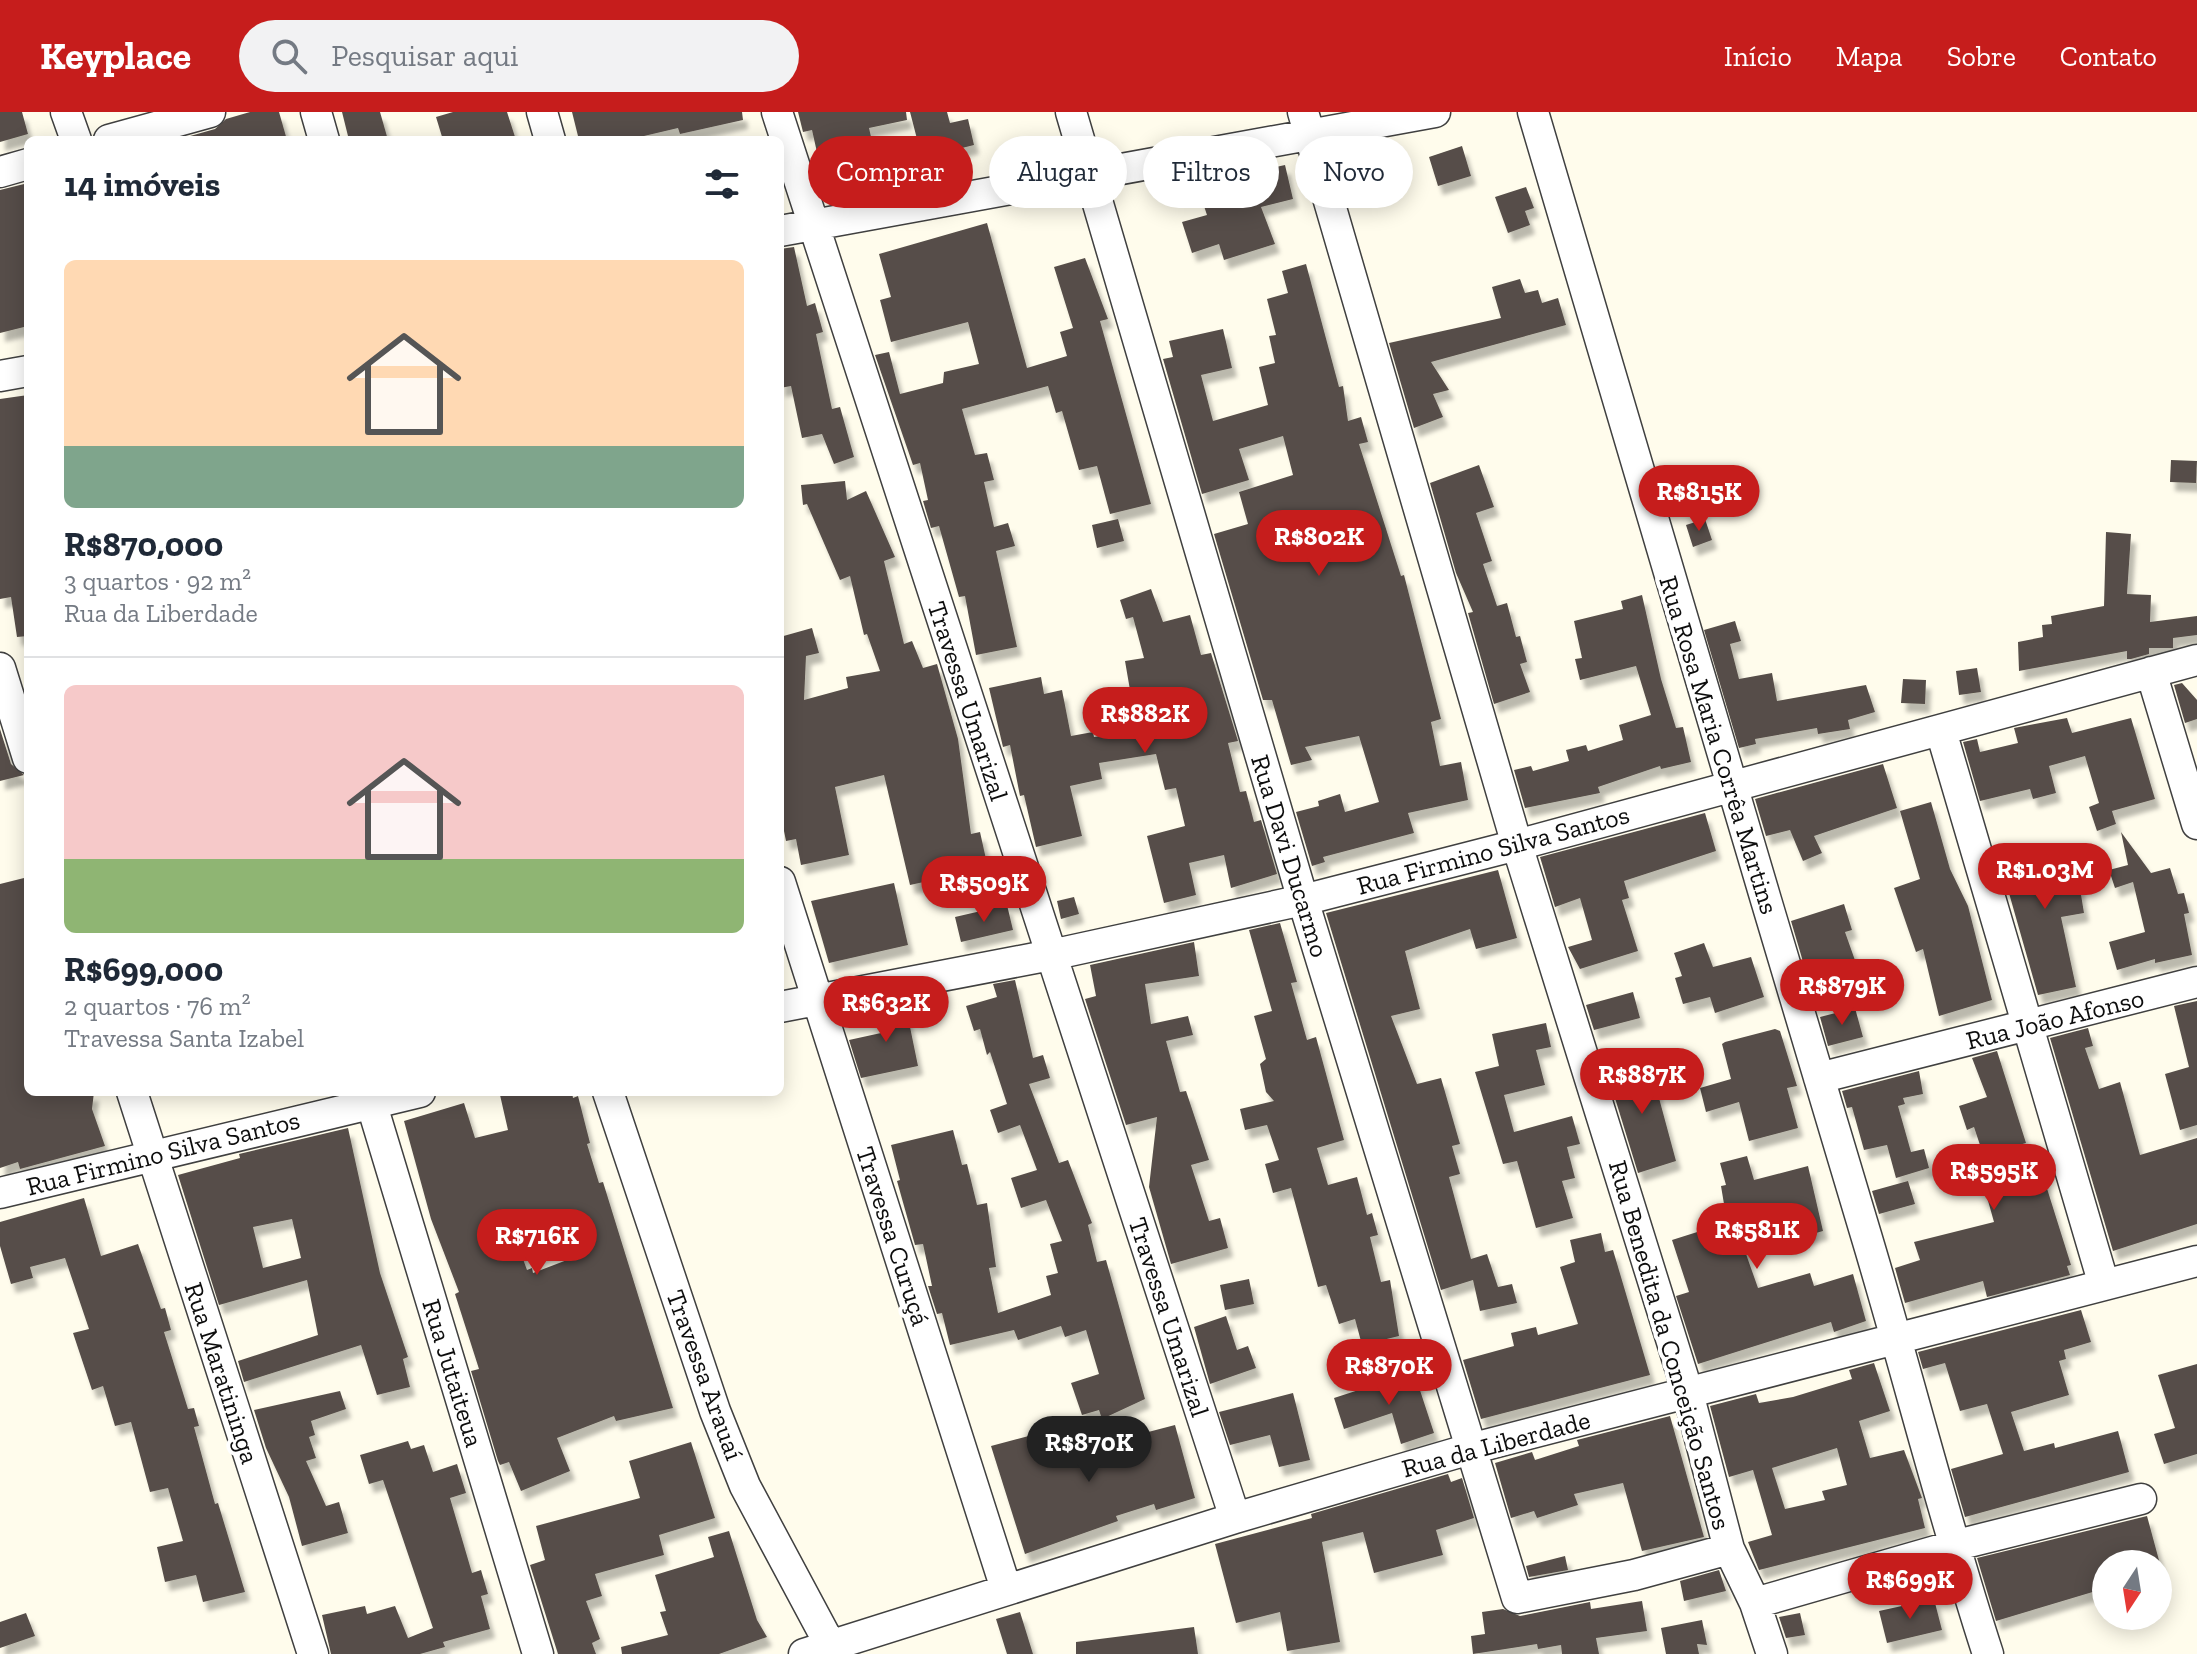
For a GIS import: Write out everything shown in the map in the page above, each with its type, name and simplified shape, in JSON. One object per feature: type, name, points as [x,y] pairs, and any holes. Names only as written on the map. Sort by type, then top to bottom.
[{"type":"street","points":[[66,112],[75,136]]},
{"type":"street","points":[[123,136],[210,112]]},
{"type":"street","points":[[316,112],[323,136]]},
{"type":"street","points":[[542,112],[549,136]]},
{"type":"street","name":"Travessa Umarizal","points":[[777,112],[1235,1518]]},
{"type":"street","name":"Rua Davi Ducarmo","points":[[1071,112],[1078,136]]},
{"type":"street","points":[[1127,167],[1306,123],[1435,112]]},
{"type":"street","name":"Rua Rosa Maria Corrêa Martins","points":[[1533,112],[1730,788],[1896,1337],[1953,1546],[1988,1654]]},
{"type":"street","name":"Rua Benedita da Conceição Santos","points":[[1306,123],[1517,845],[1688,1393],[1729,1549],[1755,1603],[1772,1654]]},
{"type":"street","points":[[0,172],[24,165]]},
{"type":"street","points":[[784,230],[989,194]]},
{"type":"street","name":"Rua Davi Ducarmo","points":[[1098,208],[1303,900],[1517,1598],[1634,1575],[1729,1549]]},
{"type":"street","points":[[0,376],[24,372]]},
{"type":"street","name":"Rua Firmino Silva Santos","points":[[784,1006],[1051,955],[1303,900],[1730,788],[2197,660]]},
{"type":"street","points":[[0,668],[24,745]]},
{"type":"street","points":[[2151,672],[2197,824]]},
{"type":"street","points":[[1941,731],[2104,1285]]},
{"type":"street","name":"Travessa Curuçá","points":[[784,895],[1006,1589]]},
{"type":"street","name":"Rua João Afonso","points":[[1819,1078],[2197,982]]},
{"type":"street","name":"Rua Maratininga","points":[[133,1096],[313,1654]]},
{"type":"street","name":"Travessa Arauaí","points":[[609,1096],[715,1411],[745,1486],[823,1651]]},
{"type":"street","name":"Rua Firmino Silva Santos","points":[[0,1193],[370,1097]]},
{"type":"street","name":"Rua Jutaiteua","points":[[370,1097],[538,1654]]},
{"type":"street","name":"Rua da Liberdade","points":[[823,1651],[1006,1589],[1470,1449],[2197,1261]]},
{"type":"street","points":[[1755,1603],[1953,1546],[2141,1499]]},
{"type":"building","points":[[0,112],[22,112],[28,134],[0,142]]},
{"type":"building","points":[[250,112],[279,112],[286,136],[190,136],[215,129],[226,119]]},
{"type":"building","points":[[342,112],[380,112],[387,136],[348,136]]},
{"type":"building","points":[[453,112],[507,112],[515,136],[442,136],[436,117]]},
{"type":"building","points":[[572,112],[742,112],[743,120],[680,134],[678,128],[644,136],[578,136]]},
{"type":"building","points":[[798,112],[906,112],[907,120],[869,128],[871,136],[813,136],[812,130],[803,132]]},
{"type":"building","points":[[910,112],[947,112],[950,123],[968,119],[972,136],[916,136]]},
{"type":"building","points":[[1462,146],[1471,176],[1438,186],[1429,157]]},
{"type":"building","points":[[1285,165],[1293,199],[1279,202],[1279,166]]},
{"type":"building","points":[[24,184],[24,327],[0,333],[0,190]]},
{"type":"building","points":[[1526,187],[1534,208],[1525,211],[1530,225],[1508,233],[1495,197]]},
{"type":"building","points":[[1205,208],[1261,208],[1275,244],[1224,260],[1219,244],[1192,253],[1182,222],[1207,215]]},
{"type":"building","points":[[987,223],[1027,368],[1067,356],[1060,332],[1073,328],[1054,267],[1085,258],[1108,319],[1100,321],[1151,504],[1110,514],[1097,466],[1079,470],[1062,411],[1056,413],[1048,386],[962,409],[975,455],[987,453],[994,480],[984,482],[994,527],[1008,523],[1015,546],[996,551],[1017,647],[976,655],[965,596],[959,597],[939,526],[931,528],[923,501],[928,500],[920,463],[913,465],[875,355],[889,352],[900,394],[943,383],[944,372],[979,364],[968,322],[891,342],[880,300],[891,297],[879,254]]},
{"type":"building","points":[[794,247],[807,306],[815,303],[823,332],[816,334],[832,409],[840,407],[854,457],[834,464],[822,434],[802,438],[791,386],[784,387],[784,248]]},
{"type":"building","points":[[1306,264],[1339,387],[1343,386],[1348,421],[1361,417],[1368,442],[1359,444],[1401,576],[1404,575],[1441,719],[1431,722],[1440,766],[1461,762],[1468,800],[1408,813],[1414,833],[1323,857],[1325,862],[1312,866],[1296,812],[1319,806],[1318,801],[1340,794],[1345,812],[1379,802],[1359,736],[1305,747],[1312,760],[1291,765],[1272,700],[1263,700],[1214,534],[1248,524],[1239,492],[1293,475],[1283,436],[1239,449],[1249,480],[1202,494],[1163,359],[1173,357],[1169,341],[1223,329],[1232,368],[1201,375],[1213,421],[1268,405],[1259,367],[1275,363],[1269,336],[1276,335],[1267,299],[1288,293],[1282,271]]},
{"type":"building","points":[[1520,279],[1525,293],[1538,290],[1542,303],[1558,298],[1566,325],[1431,362],[1449,390],[1433,394],[1443,417],[1414,428],[1389,343],[1501,318],[1492,287]]},
{"type":"building","points":[[24,396],[24,636],[17,637],[11,597],[0,599],[0,399]]},
{"type":"building","points":[[2171,460],[2197,461],[2196,483],[2170,482]]},
{"type":"building","points":[[1479,465],[1494,507],[1476,513],[1492,561],[1483,564],[1497,606],[1507,603],[1516,637],[1520,636],[1527,662],[1520,664],[1530,692],[1494,704],[1468,613],[1473,612],[1456,573],[1430,483]]},
{"type":"building","points":[[845,481],[847,500],[866,491],[895,557],[884,561],[904,644],[912,641],[923,668],[937,664],[958,739],[971,834],[980,832],[988,868],[910,885],[884,775],[835,787],[849,855],[801,865],[796,839],[786,841],[784,636],[812,628],[819,653],[806,656],[804,700],[848,688],[846,677],[880,671],[867,634],[864,635],[850,576],[840,580],[807,504],[803,505],[801,485]]},
{"type":"building","points":[[1118,519],[1124,541],[1097,548],[1092,525]]},
{"type":"building","points":[[1705,519],[1712,540],[1693,547],[1686,525]]},
{"type":"building","points":[[2106,532],[2131,534],[2127,594],[2151,595],[2150,622],[2197,616],[2197,635],[2173,638],[2173,648],[2149,648],[2149,654],[2131,659],[2127,659],[2127,651],[2019,671],[2018,642],[2043,637],[2042,625],[2052,624],[2051,616],[2104,606]]},
{"type":"building","points":[[1151,589],[1163,622],[1190,615],[1201,655],[1211,653],[1238,741],[1228,743],[1240,792],[1246,791],[1254,822],[1261,820],[1277,874],[1231,888],[1224,855],[1189,863],[1196,895],[1164,903],[1147,836],[1185,826],[1176,788],[1165,790],[1156,754],[1099,763],[1102,779],[1070,786],[1082,836],[1036,847],[1024,795],[1020,796],[1010,745],[1003,747],[989,688],[1041,677],[1044,694],[1062,690],[1071,736],[1093,732],[1094,737],[1153,727],[1147,687],[1130,690],[1125,661],[1144,658],[1133,617],[1126,619],[1120,600]]},
{"type":"building","points":[[1642,595],[1661,679],[1676,728],[1683,727],[1691,762],[1661,769],[1660,766],[1598,787],[1600,793],[1525,808],[1514,770],[1531,766],[1533,771],[1569,761],[1566,750],[1586,745],[1588,751],[1623,740],[1619,725],[1651,715],[1636,666],[1580,680],[1575,659],[1582,658],[1574,621],[1623,609],[1621,601]]},
{"type":"building","points":[[1735,621],[1741,641],[1730,644],[1739,679],[1772,673],[1777,701],[1866,685],[1875,712],[1848,720],[1850,729],[1818,734],[1817,728],[1755,739],[1756,744],[1739,748],[1704,630]]},
{"type":"building","points":[[1977,668],[1981,692],[1959,695],[1956,671]]},
{"type":"building","points":[[1903,679],[1926,680],[1925,704],[1901,703]]},
{"type":"building","points":[[2182,683],[2197,700],[2197,719],[2185,723],[2174,685]]},
{"type":"building","points":[[2067,718],[2072,733],[2131,718],[2155,799],[2112,811],[2116,824],[2097,831],[2089,807],[2099,803],[2085,756],[2049,766],[2056,793],[2033,799],[2030,789],[1980,801],[1963,742],[1977,739],[1980,752],[2018,743],[2014,728]]},
{"type":"building","points":[[0,729],[11,764],[24,775],[0,781]]},
{"type":"building","points":[[1883,764],[1897,808],[1814,836],[1822,853],[1803,861],[1790,830],[1766,836],[1755,799]]},
{"type":"building","points":[[1931,802],[1950,869],[1968,906],[1992,1000],[1939,1016],[1923,949],[1916,952],[1894,888],[1920,879],[1900,811]]},
{"type":"building","points":[[1705,813],[1716,851],[1624,881],[1629,898],[1622,900],[1638,951],[1580,969],[1568,947],[1592,940],[1580,898],[1555,907],[1540,857]]},
{"type":"building","points":[[2121,832],[2151,873],[2170,868],[2178,894],[2184,893],[2189,913],[2184,914],[2192,955],[2155,963],[2155,959],[2117,970],[2109,942],[2145,932],[2133,882],[2115,888],[2109,870],[2128,865]]},
{"type":"building","points":[[2073,846],[2084,913],[2061,917],[2076,987],[2038,995],[1999,858],[2037,848],[2042,854]]},
{"type":"building","points":[[1498,870],[1517,938],[1476,949],[1470,929],[1405,951],[1420,1009],[1391,1016],[1417,1084],[1441,1078],[1460,1144],[1452,1146],[1460,1174],[1449,1177],[1471,1259],[1487,1254],[1498,1287],[1512,1284],[1517,1303],[1480,1311],[1473,1280],[1441,1290],[1326,913]]},
{"type":"building","points":[[24,878],[24,1096],[94,1096],[92,1109],[105,1146],[20,1169],[18,1162],[0,1168],[0,884]]},
{"type":"building","points":[[894,883],[908,945],[829,963],[811,901]]},
{"type":"building","points":[[1074,897],[1079,914],[1061,919],[1057,901]]},
{"type":"building","points":[[1844,904],[1852,930],[1845,932],[1857,966],[1809,982],[1791,921]]},
{"type":"building","points":[[1007,905],[1013,930],[961,942],[955,917]]},
{"type":"building","points":[[1280,923],[1297,982],[1291,983],[1307,1040],[1316,1037],[1344,1140],[1317,1148],[1328,1185],[1357,1177],[1367,1215],[1372,1213],[1378,1235],[1370,1237],[1381,1282],[1390,1280],[1399,1336],[1362,1345],[1355,1319],[1339,1324],[1326,1285],[1318,1287],[1291,1188],[1273,1193],[1265,1164],[1279,1160],[1267,1125],[1245,1130],[1240,1109],[1274,1101],[1266,1092],[1260,1064],[1266,1059],[1254,1016],[1272,1011],[1249,930]]},
{"type":"building","points":[[1194,942],[1199,976],[1145,984],[1151,1024],[1188,1016],[1193,1035],[1166,1041],[1180,1092],[1186,1091],[1209,1160],[1191,1165],[1209,1221],[1220,1218],[1228,1248],[1171,1264],[1149,1187],[1157,1117],[1126,1125],[1085,999],[1096,996],[1090,965]]},
{"type":"building","points":[[1704,943],[1713,967],[1751,957],[1764,997],[1715,1013],[1710,997],[1683,1004],[1675,978],[1682,976],[1674,953]]},
{"type":"building","points":[[1015,980],[1033,1058],[1043,1055],[1050,1078],[1029,1084],[1059,1163],[1068,1160],[1092,1223],[1088,1225],[1097,1262],[1106,1260],[1145,1399],[1102,1419],[1099,1410],[1082,1415],[1071,1383],[1099,1374],[1086,1330],[1065,1337],[1061,1326],[1018,1340],[1014,1330],[950,1345],[942,1313],[937,1314],[928,1286],[932,1286],[923,1244],[915,1245],[897,1181],[900,1180],[891,1145],[953,1130],[962,1165],[967,1164],[977,1205],[987,1203],[996,1267],[989,1268],[998,1313],[1051,1295],[1046,1276],[1058,1273],[1050,1244],[1062,1241],[1046,1200],[1021,1208],[1011,1178],[1037,1170],[1020,1125],[998,1133],[990,1110],[1007,1104],[990,1052],[987,1055],[980,1029],[974,1031],[966,1006],[997,997],[993,984]]},
{"type":"building","points":[[1633,992],[1640,1018],[1594,1030],[1586,1005]]},
{"type":"building","points":[[2197,1001],[2197,1125],[2180,1130],[2165,1074],[2189,1067],[2174,1006]]},
{"type":"building","points":[[900,1002],[910,1027],[918,1066],[861,1078],[849,1040],[881,1033],[873,1007]]},
{"type":"building","points":[[1855,1008],[1863,1037],[1828,1046],[1820,1017]]},
{"type":"building","points":[[1546,1023],[1551,1047],[1536,1050],[1545,1085],[1504,1095],[1514,1132],[1572,1116],[1580,1144],[1567,1147],[1575,1178],[1562,1181],[1573,1218],[1536,1228],[1517,1161],[1503,1164],[1475,1072],[1499,1066],[1492,1034]]},
{"type":"building","points":[[2088,1028],[2093,1046],[2085,1048],[2099,1089],[2120,1082],[2140,1155],[2197,1138],[2197,1224],[2113,1251],[2050,1038]]},
{"type":"building","points":[[1775,1029],[1780,1031],[1797,1086],[1787,1088],[1798,1128],[1749,1141],[1739,1102],[1706,1112],[1700,1088],[1731,1079],[1722,1044]]},
{"type":"building","points":[[1997,1051],[2026,1143],[2019,1145],[2031,1183],[2044,1179],[2071,1265],[2067,1266],[2070,1275],[1987,1297],[1983,1281],[1905,1303],[1895,1268],[1920,1260],[1914,1242],[1994,1222],[1978,1165],[1986,1163],[1974,1127],[1967,1130],[1959,1106],[1987,1097],[1972,1058]]},
{"type":"building","points":[[1649,1061],[1676,1161],[1638,1173],[1607,1072]]},
{"type":"building","points":[[1919,1071],[1923,1094],[1903,1098],[1905,1104],[1898,1106],[1911,1152],[1924,1149],[1929,1168],[1896,1178],[1887,1145],[1864,1150],[1852,1107],[1847,1108],[1842,1091]]},
{"type":"building","points":[[500,1096],[578,1096],[590,1143],[587,1144],[599,1183],[603,1182],[673,1408],[616,1421],[614,1416],[557,1438],[570,1471],[521,1491],[509,1462],[500,1465],[498,1461],[471,1371],[479,1369],[455,1294],[459,1292],[431,1219],[404,1121],[464,1103],[475,1138],[508,1130]],"holes":[[[554,1212],[567,1260],[533,1273],[532,1268],[527,1270],[509,1221]]]},
{"type":"building","points":[[348,1128],[380,1273],[408,1357],[403,1359],[410,1387],[377,1395],[361,1345],[244,1382],[238,1361],[318,1335],[307,1280],[219,1305],[178,1175],[240,1158],[239,1154]],"holes":[[[292,1219],[301,1258],[263,1268],[253,1227]]]},
{"type":"building","points":[[1747,1156],[1754,1180],[1808,1166],[1823,1231],[1781,1243],[1773,1213],[1734,1220],[1758,1288],[1810,1273],[1814,1286],[1853,1274],[1866,1321],[1834,1332],[1831,1322],[1698,1364],[1676,1296],[1689,1292],[1672,1240],[1732,1221],[1727,1222],[1721,1186],[1726,1185],[1720,1163]]},
{"type":"building","points":[[1908,1181],[1915,1204],[1879,1214],[1872,1191]]},
{"type":"building","points":[[84,1198],[101,1256],[138,1244],[161,1309],[165,1308],[171,1330],[164,1332],[188,1409],[194,1408],[199,1426],[194,1427],[215,1504],[218,1503],[245,1592],[203,1602],[196,1575],[165,1582],[157,1547],[183,1541],[168,1488],[150,1492],[131,1422],[115,1426],[103,1386],[92,1390],[73,1333],[89,1329],[65,1258],[30,1267],[33,1278],[11,1284],[0,1246],[0,1222]]},
{"type":"building","points":[[1601,1233],[1605,1252],[1613,1250],[1650,1375],[1481,1419],[1463,1360],[1514,1346],[1511,1333],[1536,1327],[1538,1335],[1578,1324],[1560,1267],[1575,1262],[1570,1240]]},
{"type":"building","points":[[1249,1279],[1254,1304],[1225,1310],[1220,1285]]},
{"type":"building","points":[[2081,1310],[2091,1342],[2064,1350],[2066,1359],[2059,1361],[2069,1395],[2011,1412],[2024,1451],[2054,1443],[2055,1448],[2118,1431],[2129,1472],[1965,1517],[1951,1469],[2003,1454],[1987,1404],[1960,1411],[1945,1363],[1923,1369],[1918,1352]]},
{"type":"building","points":[[1226,1316],[1237,1350],[1248,1346],[1256,1368],[1210,1384],[1194,1327]]},
{"type":"building","points":[[1874,1363],[1890,1411],[1859,1421],[1870,1458],[1904,1450],[1922,1498],[1918,1499],[1925,1528],[1759,1570],[1748,1542],[1772,1535],[1753,1470],[1729,1477],[1710,1406],[1756,1394],[1759,1403],[1793,1397],[1852,1379],[1849,1370]],"holes":[[[1837,1448],[1847,1485],[1822,1491],[1825,1500],[1785,1509],[1772,1468]]]},
{"type":"building","points":[[2197,1364],[2197,1454],[2164,1464],[2154,1434],[2175,1428],[2158,1375]]},
{"type":"building","points":[[1414,1372],[1434,1433],[1401,1444],[1392,1413],[1344,1429],[1334,1398]]},
{"type":"building","points":[[340,1391],[346,1409],[311,1421],[315,1435],[309,1437],[316,1458],[306,1461],[326,1506],[339,1502],[348,1533],[302,1546],[289,1497],[266,1448],[254,1410]]},
{"type":"building","points":[[1293,1393],[1310,1460],[1279,1467],[1270,1435],[1230,1445],[1219,1412]]},
{"type":"building","points":[[1670,1416],[1704,1537],[1642,1551],[1623,1483],[1574,1494],[1578,1505],[1537,1518],[1534,1511],[1511,1518],[1495,1463],[1532,1452],[1535,1460],[1579,1446],[1577,1440]]},
{"type":"building","points":[[1175,1425],[1195,1498],[1156,1510],[1154,1504],[1116,1516],[1118,1521],[1025,1554],[991,1446],[1044,1432],[1054,1458],[1114,1452],[1110,1442]]},
{"type":"building","points":[[408,1441],[411,1449],[424,1445],[433,1472],[457,1464],[466,1493],[450,1498],[472,1573],[481,1570],[488,1594],[481,1596],[490,1629],[443,1642],[445,1647],[420,1654],[331,1654],[322,1615],[365,1606],[367,1614],[395,1606],[408,1638],[433,1628],[383,1480],[369,1484],[360,1455]]},
{"type":"building","points":[[691,1442],[715,1518],[659,1535],[664,1555],[595,1574],[602,1596],[586,1601],[600,1639],[592,1643],[596,1654],[558,1654],[530,1565],[545,1560],[536,1526],[640,1498],[629,1461]]},
{"type":"building","points":[[1448,1474],[1451,1482],[1462,1478],[1474,1518],[1436,1530],[1443,1555],[1374,1573],[1363,1532],[1322,1542],[1340,1642],[1287,1651],[1280,1612],[1236,1623],[1215,1544],[1312,1518],[1311,1514]]},
{"type":"building","points":[[2147,1516],[2156,1550],[2092,1550],[2092,1592],[1996,1621],[1977,1558]]},
{"type":"building","points":[[729,1531],[757,1620],[767,1637],[719,1654],[622,1654],[621,1647],[668,1635],[660,1612],[666,1611],[655,1575],[714,1557],[708,1537]]},
{"type":"building","points":[[1565,1556],[1568,1570],[1529,1577],[1526,1566]]},
{"type":"building","points":[[1719,1570],[1726,1591],[1684,1601],[1680,1581]]},
{"type":"building","points":[[1934,1599],[1942,1630],[1887,1643],[1879,1611]]},
{"type":"building","points":[[1642,1601],[1647,1631],[1596,1638],[1599,1654],[1562,1654],[1561,1645],[1538,1649],[1537,1644],[1473,1654],[1471,1636],[1485,1634],[1482,1612],[1503,1609],[1520,1616],[1590,1602],[1591,1609]]},
{"type":"building","points":[[1020,1612],[1033,1654],[1007,1654],[996,1619]]},
{"type":"building","points":[[26,1613],[35,1636],[0,1648],[0,1622]]},
{"type":"building","points":[[1800,1613],[1805,1635],[1786,1638],[1779,1617]]},
{"type":"building","points":[[1702,1620],[1707,1645],[1697,1644],[1699,1654],[1666,1654],[1661,1628]]},
{"type":"building","points":[[1194,1627],[1198,1654],[1076,1654],[1076,1642]]}]
